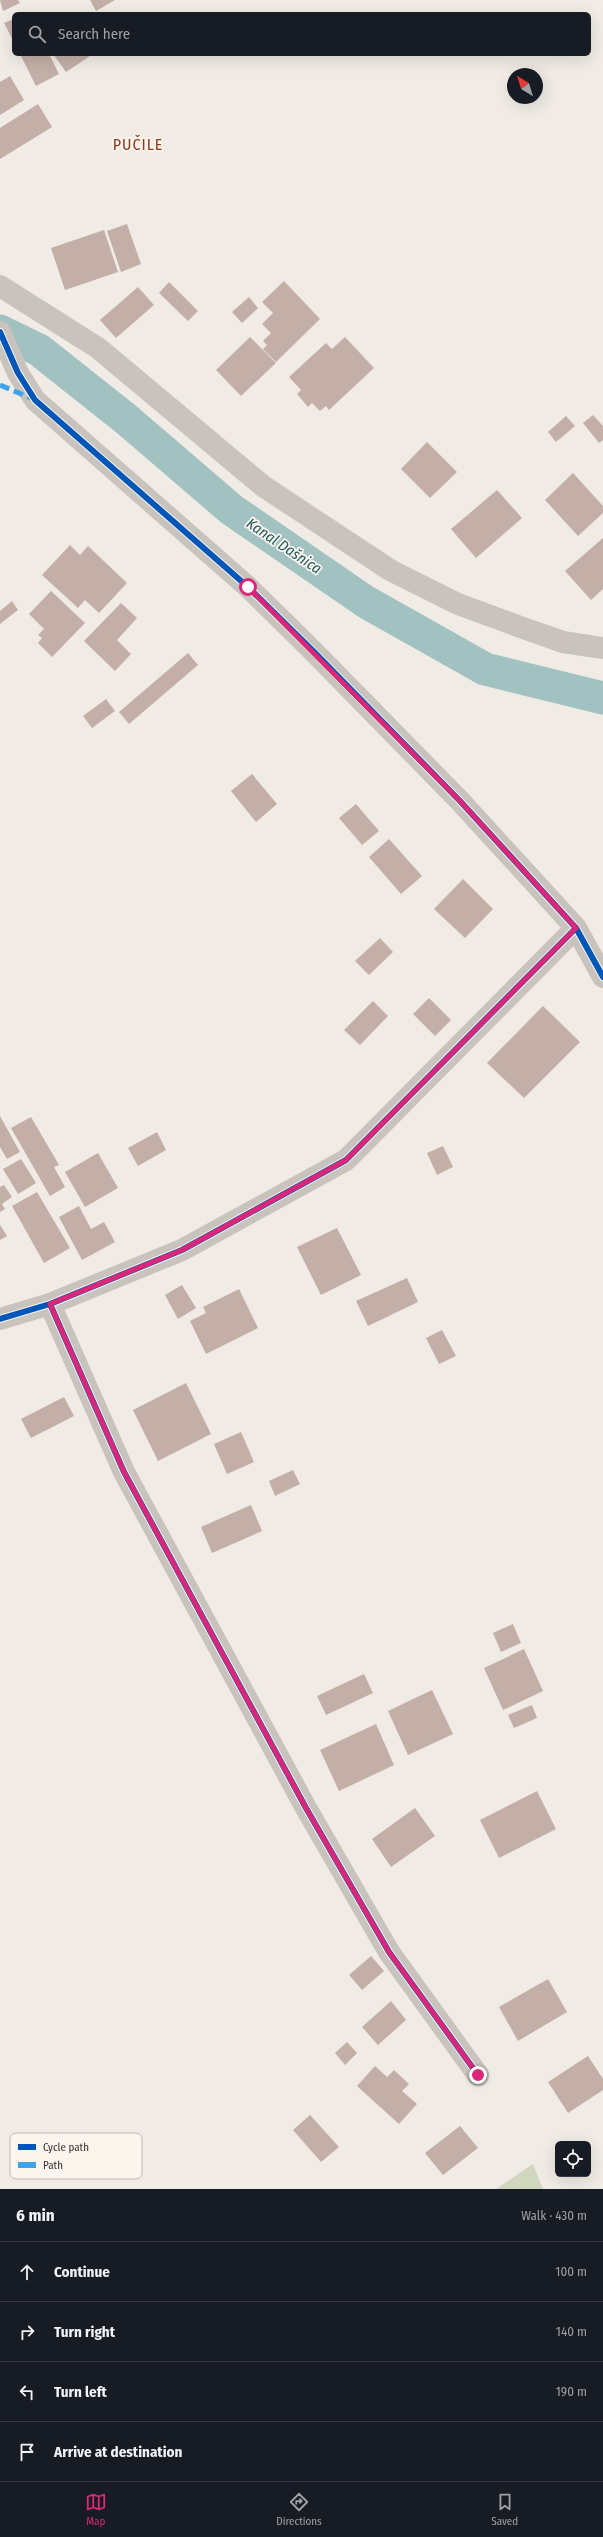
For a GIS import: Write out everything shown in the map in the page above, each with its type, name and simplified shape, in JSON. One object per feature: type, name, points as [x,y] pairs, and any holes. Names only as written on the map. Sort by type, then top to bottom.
[{"type":"street","points":[[0,286],[98,348],[263,486],[390,570],[458,604],[519,627],[563,642],[603,648]]},
{"type":"street","points":[[0,332],[18,373],[35,400],[248,587],[460,801],[576,928],[603,977]]},
{"type":"street","points":[[0,1319],[50,1304],[182,1250],[346,1160],[576,928]]},
{"type":"street","points":[[50,1304],[124,1472],[306,1808],[389,1952],[478,2075]]},
{"type":"green space","points":[[533,2164],[543,2189],[496,2189]]},
{"type":"building","points":[[0,0],[18,0],[20,3],[3,11]]},
{"type":"building","points":[[90,0],[115,0],[96,11]]},
{"type":"building","points":[[12,20],[12,38],[4,23]]},
{"type":"building","points":[[21,56],[50,56],[59,74],[36,86]]},
{"type":"building","points":[[54,56],[90,56],[66,72]]},
{"type":"building","points":[[10,76],[24,100],[0,115],[0,82]]},
{"type":"building","points":[[38,104],[52,127],[0,159],[0,128]]},
{"type":"building","points":[[127,224],[141,264],[121,272],[107,231]]},
{"type":"building","points":[[104,230],[118,272],[65,290],[51,248]]},
{"type":"building","points":[[284,281],[320,319],[276,362],[263,349],[267,345],[263,341],[271,333],[262,324],[273,313],[262,302]]},
{"type":"building","points":[[169,282],[198,311],[188,321],[159,293]]},
{"type":"building","points":[[138,287],[154,305],[116,338],[100,320]]},
{"type":"building","points":[[249,297],[258,308],[242,323],[232,312]]},
{"type":"building","points":[[250,337],[276,363],[241,396],[216,370]]},
{"type":"building","points":[[345,337],[374,368],[329,410],[326,406],[320,411],[312,403],[308,407],[297,394],[301,390],[289,377],[326,343],[332,349]]},
{"type":"building","points":[[593,415],[603,426],[603,440],[599,443],[583,423]]},
{"type":"building","points":[[566,416],[575,426],[556,442],[548,432]]},
{"type":"building","points":[[427,442],[457,472],[430,498],[401,469]]},
{"type":"building","points":[[573,473],[603,506],[603,513],[578,536],[545,500]]},
{"type":"building","points":[[497,490],[522,518],[476,558],[451,529]]},
{"type":"building","points":[[603,538],[603,589],[591,600],[565,571]]},
{"type":"building","points":[[70,545],[80,555],[88,546],[127,583],[99,613],[85,600],[78,608],[42,575]]},
{"type":"building","points":[[51,591],[85,623],[52,657],[38,643],[42,638],[38,635],[44,629],[29,614]]},
{"type":"building","points":[[12,601],[18,610],[0,624],[0,611]]},
{"type":"building","points":[[121,603],[137,618],[117,640],[131,654],[115,671],[84,641]]},
{"type":"building","points":[[188,653],[198,665],[129,724],[119,712]]},
{"type":"building","points":[[106,699],[115,711],[92,728],[83,716]]},
{"type":"building","points":[[252,774],[277,804],[256,822],[231,791]]},
{"type":"building","points":[[356,804],[379,831],[362,845],[339,818]]},
{"type":"building","points":[[389,839],[422,876],[401,894],[369,857]]},
{"type":"building","points":[[463,879],[493,909],[465,938],[434,909]]},
{"type":"building","points":[[380,938],[393,952],[369,975],[355,961]]},
{"type":"building","points":[[429,998],[451,1020],[435,1036],[413,1014]]},
{"type":"building","points":[[373,1001],[388,1016],[360,1045],[344,1030]]},
{"type":"building","points":[[543,1006],[580,1042],[524,1098],[487,1063]]},
{"type":"building","points":[[0,1116],[20,1152],[7,1159],[0,1147]]},
{"type":"building","points":[[31,1117],[59,1165],[54,1167],[65,1187],[50,1196],[11,1128]]},
{"type":"building","points":[[157,1132],[166,1150],[138,1166],[128,1148]]},
{"type":"building","points":[[443,1146],[453,1167],[437,1175],[427,1153]]},
{"type":"building","points":[[98,1153],[118,1188],[85,1207],[65,1172]]},
{"type":"building","points":[[21,1159],[36,1183],[18,1194],[3,1169]]},
{"type":"building","points":[[4,1185],[12,1197],[2,1204],[5,1209],[0,1212],[0,1187]]},
{"type":"building","points":[[37,1192],[70,1248],[44,1263],[12,1206]]},
{"type":"building","points":[[79,1206],[91,1229],[104,1222],[115,1242],[82,1260],[59,1217]]},
{"type":"building","points":[[0,1225],[7,1236],[0,1240]]},
{"type":"building","points":[[337,1228],[361,1275],[321,1295],[297,1247]]},
{"type":"building","points":[[407,1278],[418,1302],[368,1326],[356,1301]]},
{"type":"building","points":[[182,1285],[196,1308],[178,1319],[165,1295]]},
{"type":"building","points":[[239,1289],[258,1328],[206,1354],[190,1321],[206,1313],[203,1307]]},
{"type":"building","points":[[442,1330],[456,1356],[439,1364],[426,1338]]},
{"type":"building","points":[[186,1383],[211,1434],[158,1461],[133,1410]]},
{"type":"building","points":[[64,1397],[74,1416],[31,1438],[21,1419]]},
{"type":"building","points":[[241,1432],[254,1462],[227,1474],[214,1444]]},
{"type":"building","points":[[293,1470],[300,1484],[275,1496],[269,1481]]},
{"type":"building","points":[[251,1505],[262,1531],[212,1553],[201,1527]]},
{"type":"building","points":[[513,1624],[521,1643],[501,1652],[493,1633]]},
{"type":"building","points":[[524,1649],[543,1691],[503,1710],[484,1668]]},
{"type":"building","points":[[364,1674],[373,1693],[326,1715],[317,1696]]},
{"type":"building","points":[[432,1690],[453,1734],[408,1755],[388,1711]]},
{"type":"building","points":[[532,1705],[537,1718],[514,1728],[508,1715]]},
{"type":"building","points":[[376,1724],[394,1765],[339,1791],[320,1750]]},
{"type":"building","points":[[537,1791],[556,1829],[499,1858],[480,1820]]},
{"type":"building","points":[[415,1808],[435,1836],[391,1867],[372,1839]]},
{"type":"building","points":[[371,1956],[384,1971],[362,1990],[349,1975]]},
{"type":"building","points":[[548,1979],[567,2012],[518,2041],[499,2007]]},
{"type":"building","points":[[391,2001],[406,2020],[378,2045],[362,2027]]},
{"type":"building","points":[[347,2042],[357,2053],[345,2065],[335,2053]]},
{"type":"building","points":[[588,2056],[603,2079],[603,2090],[568,2113],[548,2082]]},
{"type":"building","points":[[375,2066],[387,2077],[394,2070],[409,2084],[402,2091],[417,2104],[399,2124],[357,2086]]},
{"type":"building","points":[[310,2115],[339,2147],[321,2162],[293,2130]]},
{"type":"building","points":[[460,2126],[478,2148],[443,2175],[425,2153]]},
{"type":"waterway","name":"Kanal Dašnica","points":[[0,331],[39,350],[126,419],[232,510],[366,602],[485,669],[603,698]]},
{"type":"marked path","points":[[0,385],[33,399]]},
{"type":"cycle path","points":[[0,332],[18,373],[35,400],[248,587],[315,653],[460,801],[576,928],[603,977]]},
{"type":"cycle path","points":[[0,1319],[50,1304],[182,1250],[346,1160],[576,928]]},
{"type":"cycle path","points":[[50,1304],[124,1472],[306,1808],[389,1952],[478,2075]]},
{"type":"district","name":"PUČILE","points":[[138,144]]},
{"type":"route","points":[[248,587],[460,801],[576,928],[409,1094],[346,1160],[182,1250],[50,1304],[124,1472],[306,1808],[389,1952],[478,2075]]}]
